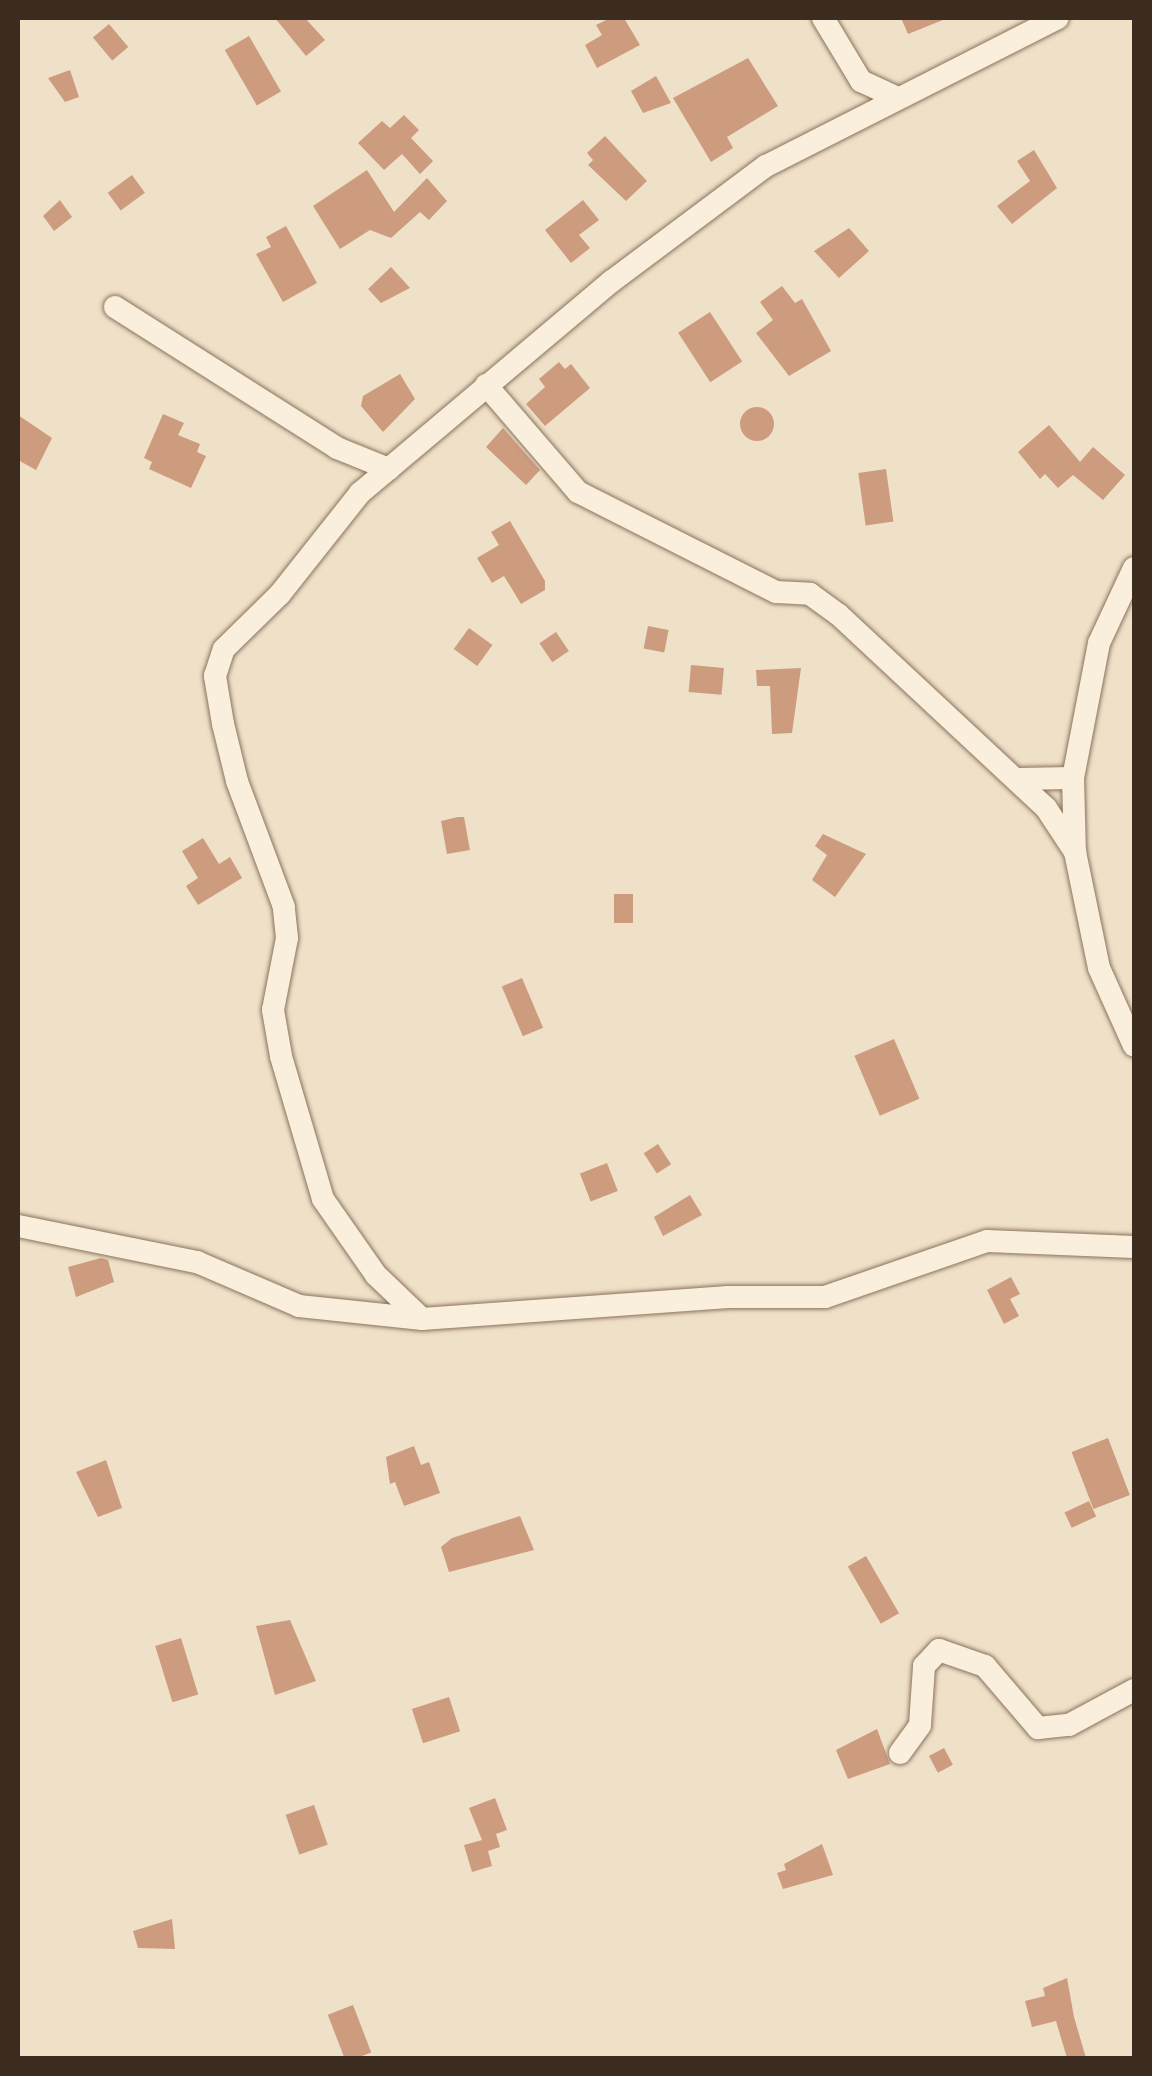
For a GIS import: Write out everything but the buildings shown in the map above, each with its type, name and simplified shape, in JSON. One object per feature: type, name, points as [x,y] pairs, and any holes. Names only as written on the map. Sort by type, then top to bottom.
[{"type":"street","points":[[824,18],[862,81],[896,97]]},
{"type":"street","points":[[422,1318],[376,1274],[324,1200],[273,1010],[287,938],[284,907],[237,781],[214,676],[224,649],[389,468],[486,385],[766,166],[1058,18]]},
{"type":"street","points":[[115,307],[337,448],[389,468]]},
{"type":"street","points":[[486,385],[578,492],[776,592],[810,594],[916,682],[961,732],[1016,778],[1046,808],[1075,852]]},
{"type":"street","points":[[1134,568],[1099,643],[1073,778],[1075,852],[1099,968],[1134,1046]]},
{"type":"street","points":[[1016,778],[1073,778]]},
{"type":"street","points":[[18,1226],[197,1262],[299,1306],[422,1318],[728,1296],[825,1297],[988,1241],[1134,1247]]},
{"type":"street","points":[[900,1753],[920,1725],[924,1666],[939,1650],[985,1666],[1038,1728],[1069,1725],[1134,1690]]}]
